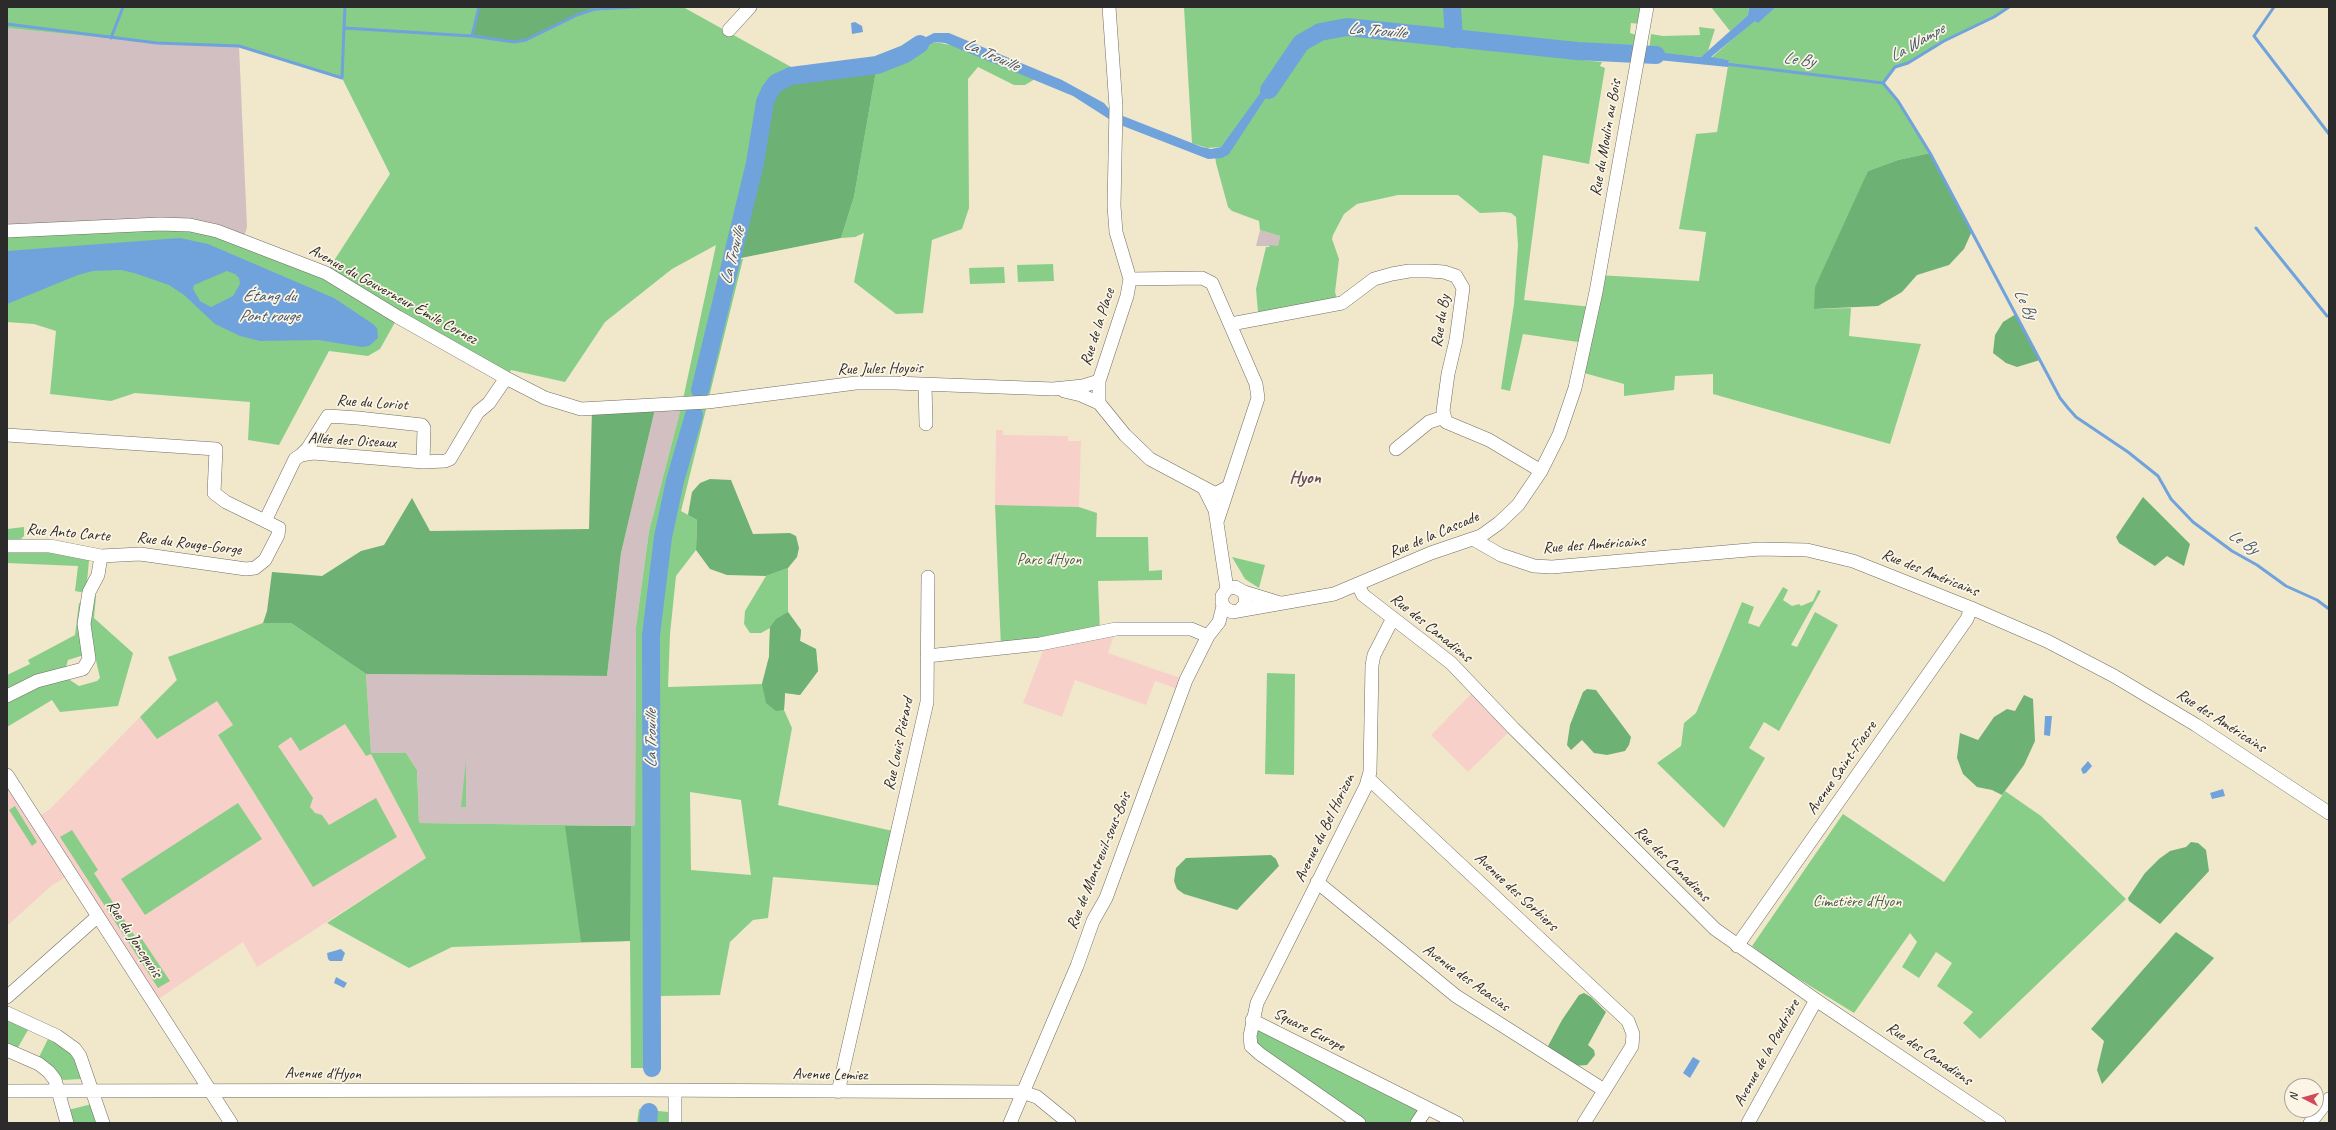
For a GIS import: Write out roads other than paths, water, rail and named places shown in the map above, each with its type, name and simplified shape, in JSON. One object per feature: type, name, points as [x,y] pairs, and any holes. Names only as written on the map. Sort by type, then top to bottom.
[{"type":"street","points":[[729,30],[750,7]]},
{"type":"street","name":"Rue de la Place","points":[[1099,403],[1099,381],[1127,296],[1130,280],[1116,232],[1114,206],[1116,107],[1109,7]]},
{"type":"street","name":"Rue du Moulin au Bois","points":[[1598,275],[1646,7]]},
{"type":"street","name":"Avenue du Gouverneur Émile Cornez","points":[[7,232],[160,224],[190,225],[217,231],[326,273],[398,317],[506,378],[545,398],[582,409],[708,402]]},
{"type":"street","name":"Rue du By","points":[[1231,324],[1342,303],[1374,279],[1392,274],[1409,271],[1428,271],[1444,272],[1456,276],[1464,288],[1456,340],[1448,374],[1443,411],[1444,417]]},
{"type":"street","name":"Rue de la Cascade","points":[[1232,609],[1259,608],[1334,594],[1431,554],[1473,539],[1499,523],[1518,505],[1541,471],[1559,435],[1575,388],[1598,275]]},
{"type":"street","points":[[1130,280],[1202,278],[1212,283],[1216,289],[1256,384],[1258,398],[1228,487],[1218,522]]},
{"type":"street","name":"Allée des Oiseaux","points":[[265,521],[295,459],[301,455],[313,453],[423,462],[445,461],[450,459],[478,412],[489,403],[506,378]]},
{"type":"street","name":"Rue Jules Hoyois","points":[[708,402],[856,383],[1053,389],[1084,386],[1099,381]]},
{"type":"street","points":[[925,385],[926,424]]},
{"type":"street","name":"Rue Jules Hoyois","points":[[1053,389],[1081,395],[1099,403]]},
{"type":"street","points":[[1099,403],[1125,435],[1150,459],[1208,490],[1221,492],[1228,487]]},
{"type":"street","name":"Rue du Loriot","points":[[301,455],[308,448],[328,416],[422,425],[424,428],[423,462]]},
{"type":"street","points":[[1395,448],[1429,422],[1444,417],[1446,422],[1456,428],[1489,440],[1541,471]]},
{"type":"street","points":[[7,435],[216,449],[214,493],[226,502],[265,521]]},
{"type":"street","points":[[1208,490],[1218,522],[1223,560],[1234,576],[1236,589],[1246,603],[1232,609],[1222,596],[1236,589],[1280,603]]},
{"type":"street","name":"Rue du Rouge-Gorge","points":[[126,553],[198,561],[246,569],[255,568],[265,560],[279,531],[279,528],[265,521]]},
{"type":"street","name":"Rue des Américains","points":[[1473,539],[1478,544],[1511,559],[1527,565],[1542,566],[1760,549],[1807,550],[1841,557],[1971,608],[2047,641],[2151,696],[2329,813]]},
{"type":"street","name":"Rue Anto Carte","points":[[7,546],[50,546],[101,556],[126,553]]},
{"type":"street","points":[[7,696],[37,682],[83,669],[89,659],[84,624],[89,592],[98,575],[101,556]]},
{"type":"street","name":"Rue Louis Piérard","points":[[838,1092],[927,702],[928,577]]},
{"type":"street","name":"Rue des Canadiens","points":[[1358,585],[1363,595],[1451,663],[1698,914],[1737,946],[1999,1123]]},
{"type":"street","name":"Avenue Saint-Fiacre","points":[[1737,946],[1967,619],[1971,608]]},
{"type":"street","name":"Rue de Montreuil-sous-Bois","points":[[1010,1123],[1022,1092],[1078,966],[1093,921],[1106,898],[1186,680],[1208,636],[1232,609]]},
{"type":"street","name":"Avenue du Bel Horizon","points":[[1252,1020],[1257,1003],[1369,779],[1372,665],[1374,655],[1393,618]]},
{"type":"street","points":[[927,656],[1040,644],[1116,629],[1191,629],[1208,636]]},
{"type":"street","name":"Rue du Joncquois","points":[[7,775],[208,1090],[232,1123]]},
{"type":"street","name":"Avenue des Sorbiers","points":[[1369,779],[1628,1022],[1634,1034],[1632,1046],[1604,1090]]},
{"type":"street","name":"Avenue des Acacias","points":[[1317,882],[1456,996],[1604,1090]]},
{"type":"street","points":[[7,997],[98,916]]},
{"type":"street","name":"Avenue de la Poudrière","points":[[1748,1123],[1816,1000]]},
{"type":"street","points":[[7,1013],[57,1036],[75,1049],[103,1123]]},
{"type":"street","name":"Square Europe","points":[[1358,1123],[1255,1051],[1250,1041],[1252,1020],[1427,1108]]},
{"type":"street","points":[[7,1050],[39,1064],[56,1080],[67,1123]]},
{"type":"street","name":"Avenue d'Hyon","points":[[7,1092],[59,1092],[91,1090],[353,1092],[638,1090]]},
{"type":"street","name":"Avenue Lemiez","points":[[638,1090],[1022,1092]]},
{"type":"street","points":[[675,1090],[675,1123]]},
{"type":"street","points":[[1584,1123],[1604,1090]]},
{"type":"street","points":[[1022,1092],[1037,1097],[1069,1123]]},
{"type":"street","points":[[2310,1123],[2329,1099]]},
{"type":"street","points":[[1417,1123],[1427,1108],[1457,1123]]},
{"type":"water","points":[[1749,7],[1776,7],[1758,23],[1755,21],[1711,57],[1729,60],[1728,67],[1638,58],[1639,50],[1701,57],[1748,15]]},
{"type":"water","points":[[855,22],[862,26],[863,32],[852,34],[851,23]]},
{"type":"water","points":[[934,33],[949,33],[1062,80],[1104,103],[1110,110],[1109,119],[1073,96],[945,43],[935,42],[901,62],[898,51]]},
{"type":"water","points":[[1280,66],[1284,70],[1229,154],[1222,158],[1208,159],[1123,126],[1123,116],[1202,147],[1211,149],[1221,147]]},
{"type":"water","name":"Étang du Pont rouge","points":[[180,238],[208,244],[334,298],[373,324],[377,328],[378,338],[369,346],[362,347],[318,340],[260,341],[240,336],[215,324],[184,295],[169,285],[121,270],[93,271],[78,275],[7,304],[7,251]],"holes":[[[227,271],[235,274],[239,278],[240,284],[233,296],[211,307],[200,301],[193,289],[194,285]]]},
{"type":"water","points":[[2045,716],[2052,716],[2050,736],[2044,735]]},
{"type":"water","points":[[2088,761],[2092,766],[2086,773],[2083,774],[2081,769]]},
{"type":"water","points":[[2223,789],[2225,796],[2212,799],[2210,793]]},
{"type":"water","points":[[341,949],[345,953],[342,961],[330,961],[328,959],[327,953]]},
{"type":"water","points":[[336,977],[347,983],[344,988],[334,983]]},
{"type":"water","points":[[1693,1057],[1700,1061],[1690,1078],[1683,1073]]},
{"type":"waterway","points":[[111,38],[123,7]]},
{"type":"waterway","points":[[344,28],[345,7]]},
{"type":"waterway","points":[[472,36],[479,7]]},
{"type":"waterway","points":[[7,24],[157,43],[239,46],[342,78],[344,28],[472,36],[514,42],[526,40],[577,15],[595,9],[639,7]]},
{"type":"waterway","name":"La Trouille","points":[[1452,7],[1454,39]]},
{"type":"waterway","name":"La Wampe","points":[[1883,83],[1895,67],[1908,63],[1944,41],[1994,17],[2009,7]]},
{"type":"waterway","points":[[2274,7],[2254,36],[2329,134]]},
{"type":"waterway","name":"La Trouille","points":[[1269,90],[1301,43],[1320,32],[1347,27],[1577,51],[1656,55]]},
{"type":"waterway","name":"La Trouille","points":[[700,390],[755,163],[765,102],[770,91],[776,83],[791,76],[877,65],[905,54],[920,44]]},
{"type":"waterway","name":"Le By","points":[[1726,64],[1883,83],[1898,101],[1930,153],[2060,398],[2068,408],[2076,417],[2128,452],[2158,476],[2171,499],[2193,522],[2232,551],[2257,565],[2286,586],[2317,600],[2329,609]]},
{"type":"waterway","points":[[2256,228],[2327,316]]},
{"type":"waterway","name":"La Trouille","points":[[652,1068],[651,635],[663,537],[675,481],[694,415]]},
{"type":"waterway","name":"La Trouille","points":[[648,1123],[649,1112]]},
{"type":"district","name":"Hyon","points":[[1305,478]]},
{"type":"park label","name":"Parc d'Hyon","points":[[1049,560]]},
{"type":"park label","name":"Cimetière d'Hyon","points":[[1857,902]]}]
